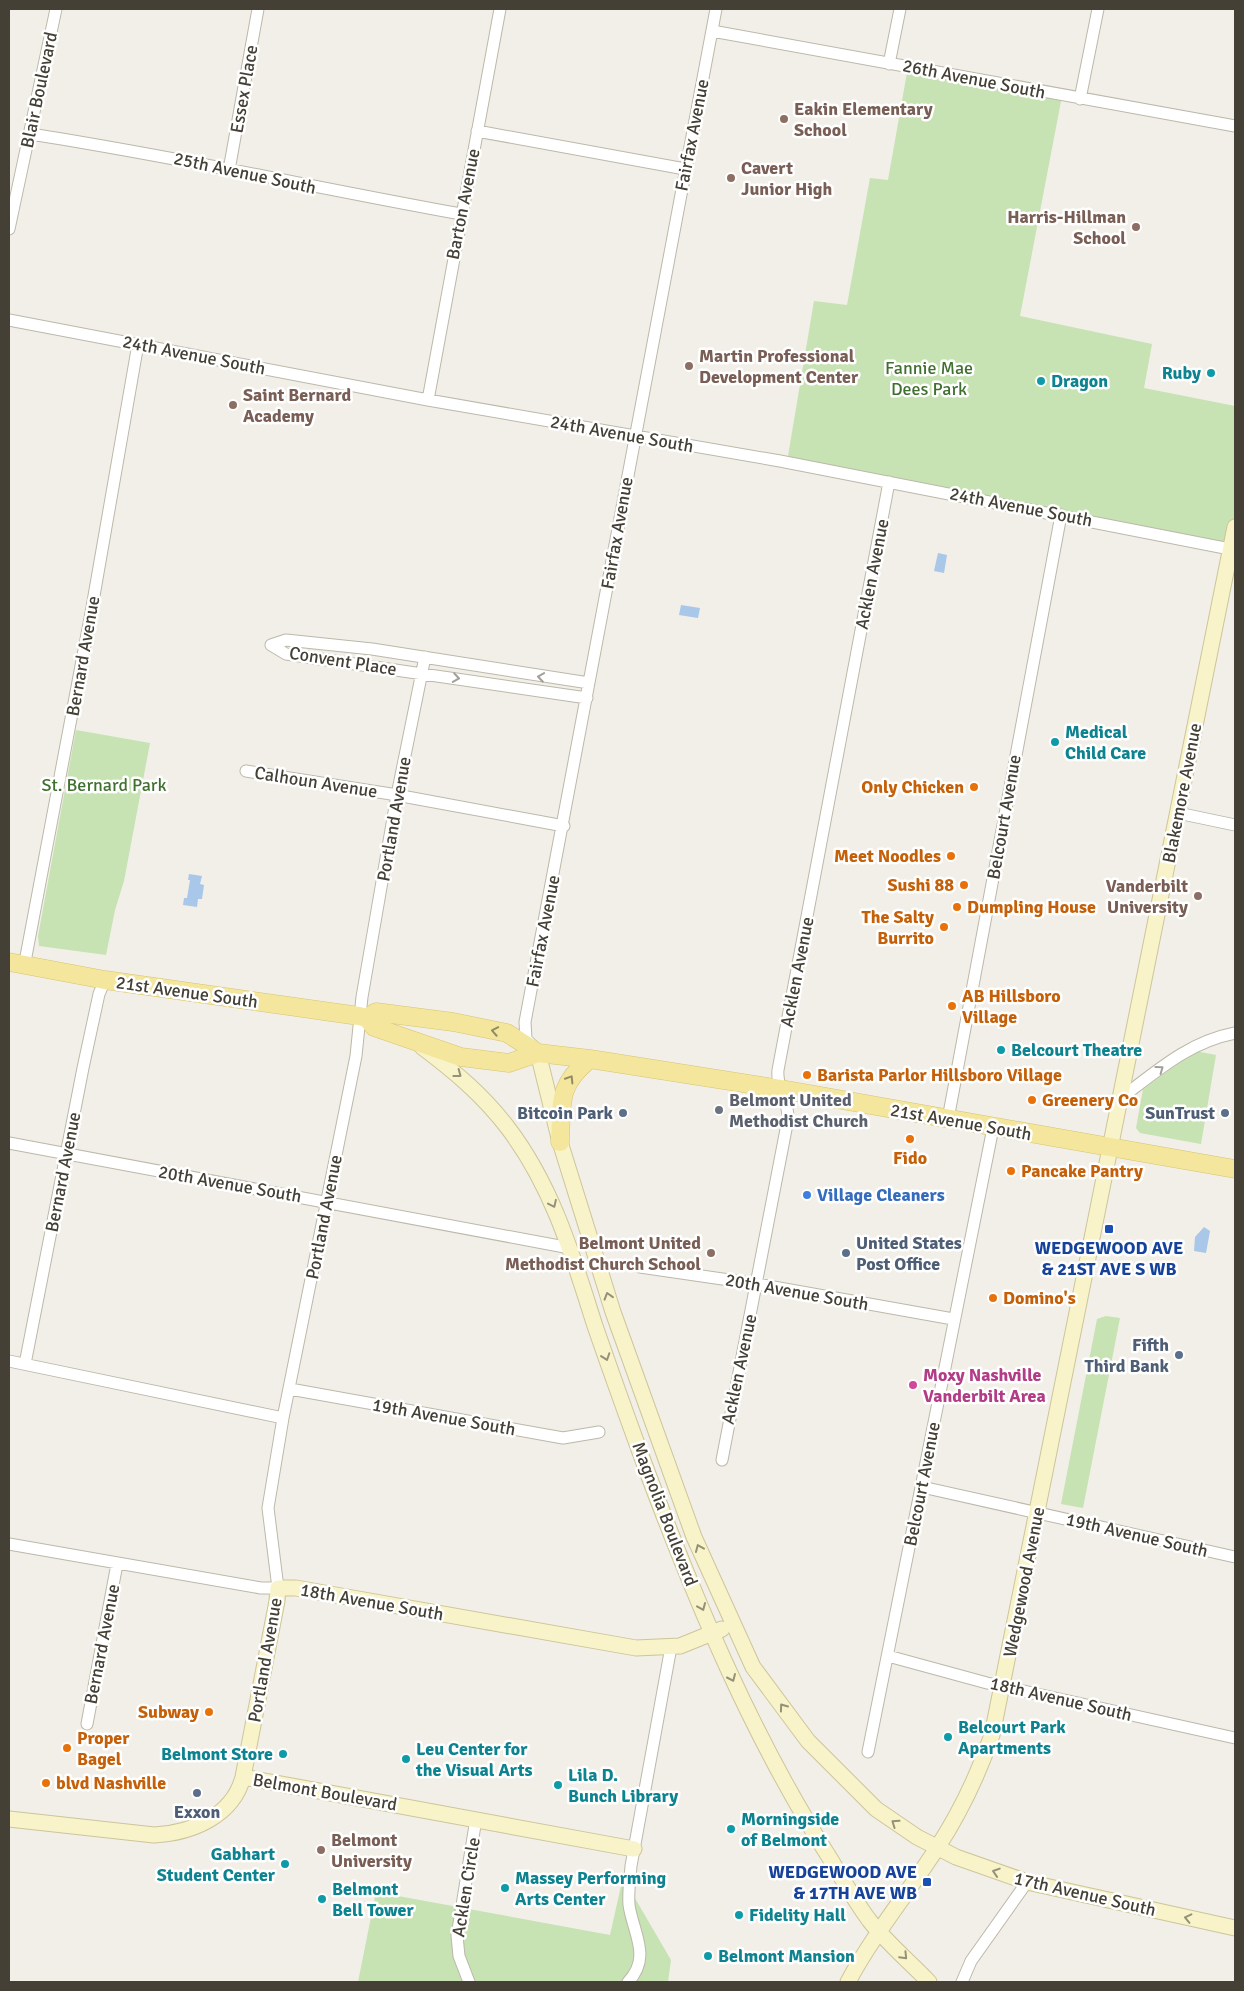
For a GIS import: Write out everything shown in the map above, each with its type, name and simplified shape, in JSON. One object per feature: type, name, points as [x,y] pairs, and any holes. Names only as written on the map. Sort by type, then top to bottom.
[{"type":"main road","name":"Blakemore Avenue","points":[[1110,1147],[1233,549],[1235,527]]},
{"type":"main road","name":"21st Avenue South","points":[[17,964],[105,980],[363,1017],[376,1012],[507,1033],[538,1053]]},
{"type":"main road","name":"21st Avenue South","points":[[363,1017],[374,1027],[461,1057],[509,1063],[538,1053],[590,1059],[780,1089],[993,1128],[1235,1169]]},
{"type":"main road","name":"Magnolia Boulevard","points":[[419,1044],[467,1081],[508,1127],[523,1149],[545,1189],[562,1224],[649,1476],[732,1678],[784,1782],[870,1921],[929,1982]]},
{"type":"main road","name":"Magnolia Boulevard","points":[[538,1053],[560,1142],[613,1312],[646,1409],[694,1537],[753,1667],[808,1741],[876,1809],[896,1824],[937,1848]]},
{"type":"main road","points":[[560,1142],[564,1089],[573,1074],[590,1059]]},
{"type":"main road","name":"Wedgewood Avenue","points":[[848,1982],[880,1931],[937,1848],[978,1774],[992,1735],[1004,1686],[1110,1147]]},
{"type":"main road","name":"18th Avenue South","points":[[278,1588],[306,1589],[636,1648],[671,1647],[692,1642],[732,1624]]},
{"type":"main road","name":"Portland Avenue","points":[[243,1777],[278,1588]]},
{"type":"main road","name":"Belmont Boulevard","points":[[9,1819],[145,1835],[175,1832],[203,1823],[227,1808],[236,1796],[243,1777],[634,1849]]},
{"type":"main road","name":"17th Avenue South","points":[[937,1848],[1027,1882],[1235,1928]]},
{"type":"street","name":"Blair Boulevard","points":[[9,229],[13,187],[30,134],[56,9]]},
{"type":"street","name":"Essex Place","points":[[229,170],[258,9]]},
{"type":"street","name":"Barton Avenue","points":[[428,400],[500,9]]},
{"type":"street","name":"Fairfax Avenue","points":[[538,1053],[526,1039],[525,1022],[564,826],[635,436],[716,9]]},
{"type":"street","points":[[889,64],[900,9]]},
{"type":"street","points":[[1080,99],[1098,9]]},
{"type":"street","name":"26th Avenue South","points":[[712,30],[1235,126]]},
{"type":"street","points":[[477,131],[685,169]]},
{"type":"street","name":"25th Avenue South","points":[[30,134],[134,150],[461,214]]},
{"type":"street","name":"24th Avenue South","points":[[9,320],[428,400],[889,482],[1233,549]]},
{"type":"street","name":"Bernard Avenue","points":[[17,964],[91,614],[138,344]]},
{"type":"street","name":"Acklen Avenue","points":[[722,1460],[788,1119],[787,1107],[780,1089],[778,1074],[889,482]]},
{"type":"street","name":"Belcourt Avenue","points":[[948,1120],[1061,515]]},
{"type":"street","name":"Convent Place","points":[[587,698],[422,672],[286,654],[271,645],[286,640],[425,658],[590,684]]},
{"type":"street","name":"Portland Avenue","points":[[278,1588],[268,1508],[283,1418],[356,1056],[397,795],[425,658]]},
{"type":"street","name":"Calhoun Avenue","points":[[246,771],[397,795],[564,826]]},
{"type":"street","points":[[1178,813],[1235,825]]},
{"type":"street","name":"Bernard Avenue","points":[[25,1364],[66,1154],[96,1011],[105,980]]},
{"type":"street","points":[[1120,1098],[1196,1045],[1215,1038],[1235,1034]]},
{"type":"street","name":"Belcourt Avenue","points":[[868,1752],[922,1487],[953,1319],[993,1128]]},
{"type":"street","name":"20th Avenue South","points":[[9,1143],[570,1248]]},
{"type":"street","name":"20th Avenue South","points":[[640,1267],[757,1284],[953,1319]]},
{"type":"street","points":[[9,1362],[283,1418]]},
{"type":"street","name":"19th Avenue South","points":[[290,1389],[563,1438],[599,1432]]},
{"type":"street","name":"19th Avenue South","points":[[922,1487],[1235,1557]]},
{"type":"street","name":"18th Avenue South","points":[[9,1544],[261,1588],[278,1588]]},
{"type":"street","name":"Bernard Avenue","points":[[87,1724],[117,1564]]},
{"type":"street","points":[[628,1982],[638,1968],[642,1953],[629,1902],[631,1866],[671,1647]]},
{"type":"street","name":"18th Avenue South","points":[[888,1656],[1004,1686],[1235,1738]]},
{"type":"street","name":"Acklen Circle","points":[[468,1982],[459,1956],[457,1936],[476,1820]]},
{"type":"street","points":[[962,1982],[971,1961],[1027,1882]]},
{"type":"green space","name":"Fannie Mae Dees Park","points":[[908,67],[1062,96],[1020,316],[1152,344],[1144,388],[1235,406],[1235,526],[1231,549],[787,462],[814,301],[847,305],[870,178],[888,180]]},
{"type":"green space","name":"St. Bernard Park","points":[[76,730],[150,743],[124,881],[115,910],[106,955],[39,946],[38,936]]},
{"type":"green space","points":[[1195,1051],[1216,1055],[1201,1144],[1140,1133],[1136,1128],[1143,1089]]},
{"type":"green space","points":[[1106,1316],[1120,1318],[1083,1508],[1061,1504],[1097,1319]]},
{"type":"green space","points":[[621,1886],[629,1888],[671,1960],[668,1982],[358,1982],[376,1892],[610,1935]]},
{"type":"water","points":[[938,553],[947,555],[944,573],[934,571]]},
{"type":"water","points":[[681,605],[700,608],[698,618],[679,615]]},
{"type":"water","points":[[189,874],[202,876],[200,884],[204,885],[202,899],[198,899],[197,907],[183,905],[184,898],[187,898]]},
{"type":"water","points":[[1204,1227],[1210,1231],[1206,1253],[1194,1251],[1195,1237]]},
{"type":"place","name":"Eakin Elementary School","points":[[784,119]]},
{"type":"place","name":"Cavert Junior High","points":[[731,178]]},
{"type":"place","name":"Harris-Hillman School","points":[[1136,227]]},
{"type":"place","name":"Martin Professional Development Center","points":[[689,366]]},
{"type":"place","name":"Ruby","points":[[1211,373]]},
{"type":"place","name":"Dragon","points":[[1041,381]]},
{"type":"place","name":"Saint Bernard Academy","points":[[233,405]]},
{"type":"place","name":"Medical Child Care","points":[[1055,742]]},
{"type":"place","name":"Only Chicken","points":[[974,787]]},
{"type":"place","name":"Meet Noodles","points":[[951,856]]},
{"type":"place","name":"Sushi 88","points":[[964,885]]},
{"type":"place","name":"Vanderbilt University","points":[[1198,896]]},
{"type":"place","name":"Dumpling House","points":[[957,907]]},
{"type":"place","name":"The Salty Burrito","points":[[944,927]]},
{"type":"place","name":"AB Hillsboro Village","points":[[952,1006]]},
{"type":"place","name":"Belcourt Theatre","points":[[1001,1050]]},
{"type":"place","name":"Barista Parlor Hillsboro Village","points":[[807,1075]]},
{"type":"place","name":"Greenery Co","points":[[1032,1100]]},
{"type":"place","name":"Belmont United Methodist Church","points":[[719,1110]]},
{"type":"place","name":"Bitcoin Park","points":[[623,1113]]},
{"type":"place","name":"SunTrust","points":[[1225,1113]]},
{"type":"place","name":"Fido","points":[[910,1139]]},
{"type":"place","name":"Pancake Pantry","points":[[1011,1171]]},
{"type":"place","name":"Village Cleaners","points":[[807,1195]]},
{"type":"place","name":"WEDGEWOOD AVE & 21ST AVE S WB","points":[[1109,1229]]},
{"type":"place","name":"Belmont United Methodist Church School","points":[[711,1253]]},
{"type":"place","name":"United States Post Office","points":[[846,1253]]},
{"type":"place","name":"Domino's","points":[[993,1298]]},
{"type":"place","name":"Fifth Third Bank","points":[[1179,1355]]},
{"type":"place","name":"Moxy Nashville Vanderbilt Area","points":[[913,1385]]},
{"type":"place","name":"Subway","points":[[209,1712]]},
{"type":"place","name":"Belcourt Park Apartments","points":[[948,1737]]},
{"type":"place","name":"Proper Bagel","points":[[67,1748]]},
{"type":"place","name":"Belmont Store","points":[[283,1754]]},
{"type":"place","name":"Leu Center for the Visual Arts","points":[[406,1759]]},
{"type":"place","name":"blvd Nashville","points":[[46,1783]]},
{"type":"place","name":"Lila D. Bunch Library","points":[[558,1785]]},
{"type":"place","name":"Exxon","points":[[197,1793]]},
{"type":"place","name":"Morningside of Belmont","points":[[731,1829]]},
{"type":"place","name":"Belmont University","points":[[321,1850]]},
{"type":"place","name":"Gabhart Student Center","points":[[285,1864]]},
{"type":"place","name":"WEDGEWOOD AVE & 17TH AVE WB","points":[[927,1882]]},
{"type":"place","name":"Massey Performing Arts Center","points":[[505,1888]]},
{"type":"place","name":"Belmont Bell Tower","points":[[322,1899]]},
{"type":"place","name":"Fidelity Hall","points":[[739,1915]]},
{"type":"place","name":"Belmont Mansion","points":[[708,1956]]}]
